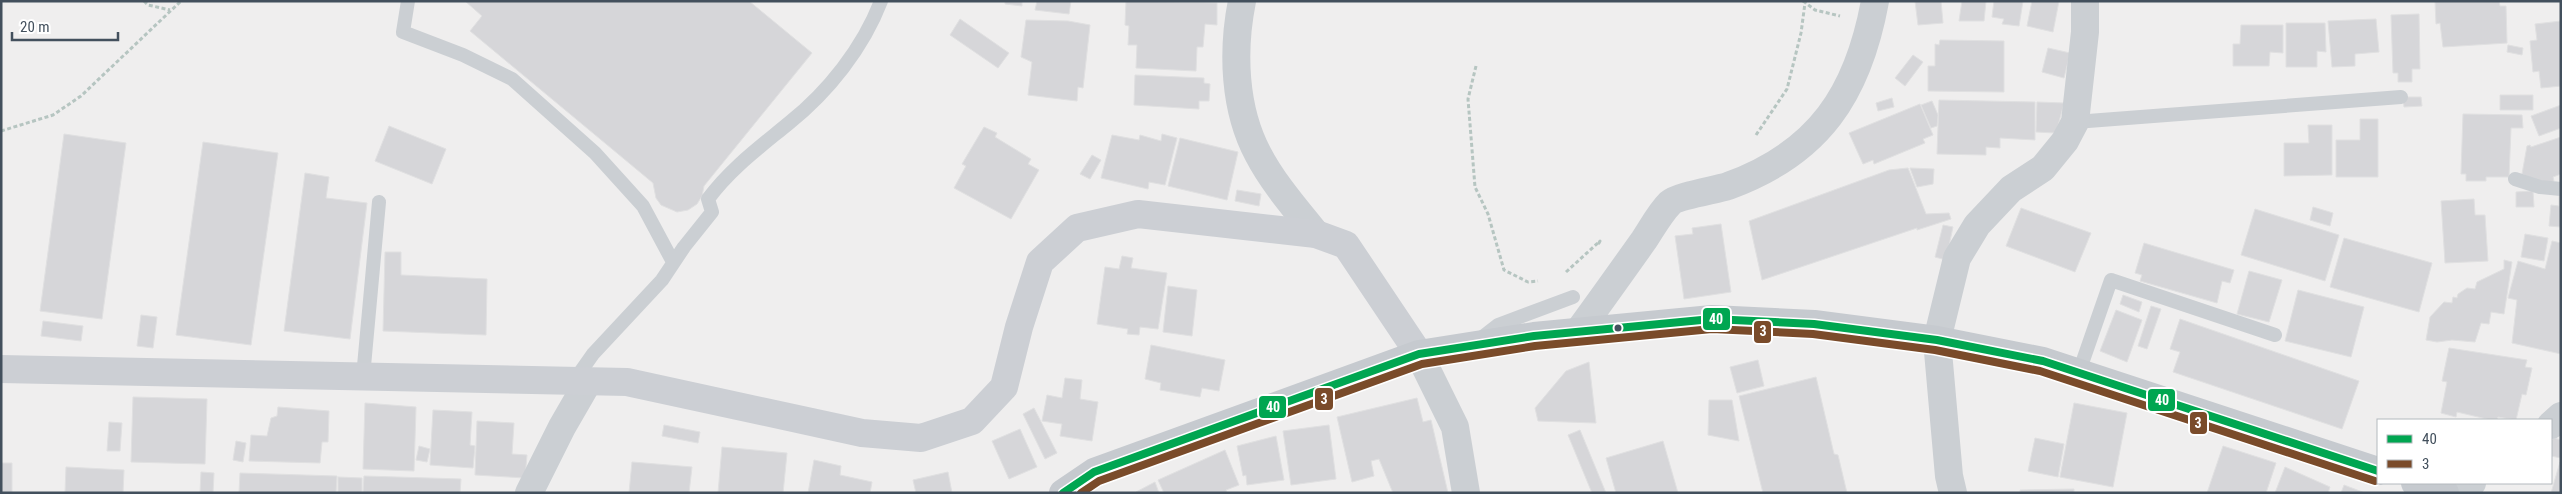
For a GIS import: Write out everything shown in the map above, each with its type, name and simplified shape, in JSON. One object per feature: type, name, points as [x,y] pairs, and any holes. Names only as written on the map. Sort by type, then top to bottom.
[{"type":"main road","points":[[1063,493],[1094,472],[1419,354],[1578,332],[1712,319],[1814,324],[1937,340],[2043,361],[2377,470]]},
{"type":"main road","points":[[2418,484],[2445,493]]},
{"type":"street","points":[[1242,1],[1239,18],[1237,75],[1246,128],[1258,155],[1281,190],[1316,234]]},
{"type":"street","points":[[1578,332],[1671,202],[1728,186],[1764,172],[1796,152],[1825,124],[1848,87],[1869,34],[1875,1]]},
{"type":"street","points":[[1953,493],[1949,476],[1937,340],[1957,258],[1977,226],[2012,189],[2043,168],[2065,141],[2075,122],[2085,32],[2085,1]]},
{"type":"street","points":[[1,368],[627,382],[862,433],[921,438],[972,422],[1004,387],[1019,327],[1040,262],[1078,228],[1138,214],[1316,234],[1346,244],[1419,354],[1455,428],[1466,493]]},
{"type":"street","points":[[529,493],[562,428],[581,382]]},
{"type":"street","points":[[2457,493],[2470,484]]},
{"type":"lane","points":[[408,1],[403,32],[463,55],[512,79],[595,153],[643,206],[673,262]]},
{"type":"lane","points":[[581,382],[593,354],[662,280],[673,262],[712,212],[708,199],[721,182],[770,137],[790,122],[845,67],[881,1]]},
{"type":"lane","points":[[2075,122],[2401,97]]},
{"type":"lane","points":[[2515,178],[2540,187],[2561,189]]},
{"type":"lane","points":[[363,377],[379,202]]},
{"type":"lane","points":[[2079,372],[2111,280],[2275,335]]},
{"type":"lane","points":[[1472,346],[1498,325],[1573,297]]},
{"type":"path","points":[[144,1],[148,5],[170,10]]},
{"type":"path","points":[[1,131],[53,115],[81,96],[181,1]]},
{"type":"path","points":[[1754,138],[1787,89],[1800,40],[1805,3]]},
{"type":"path","points":[[1476,66],[1468,99],[1475,187],[1488,214],[1504,270],[1528,282],[1547,280]]},
{"type":"path","points":[[1563,274],[1600,240],[1596,250]]},
{"type":"building","points":[[465,1],[749,1],[812,53],[704,186],[702,196],[697,204],[688,210],[677,212],[661,205],[656,198],[653,183],[470,31],[482,16]]},
{"type":"building","points":[[1005,1],[1022,1],[1022,6],[1005,4]]},
{"type":"building","points":[[1037,1],[1071,1],[1069,14],[1035,10]]},
{"type":"building","points":[[1126,1],[1217,3],[1217,25],[1205,24],[1203,47],[1197,47],[1196,71],[1136,68],[1137,45],[1128,45],[1129,26],[1125,25]]},
{"type":"building","points":[[1915,1],[1941,1],[1943,23],[1918,25]]},
{"type":"building","points":[[1962,1],[1986,1],[1984,21],[1959,21]]},
{"type":"building","points":[[1994,1],[2023,1],[2019,26],[2002,24],[2004,19],[1992,17]]},
{"type":"building","points":[[2032,1],[2059,1],[2053,32],[2027,26]]},
{"type":"building","points":[[2435,1],[2499,1],[2500,6],[2506,6],[2507,43],[2443,47],[2440,23],[2436,24]]},
{"type":"building","points":[[2419,14],[2420,69],[2412,69],[2412,82],[2398,82],[2398,73],[2393,73],[2391,15]]},
{"type":"building","points":[[960,19],[1009,53],[998,68],[950,35]]},
{"type":"building","points":[[2376,19],[2379,52],[2355,54],[2355,66],[2332,67],[2328,21]]},
{"type":"building","points":[[1026,20],[1068,21],[1090,25],[1083,88],[1078,87],[1077,101],[1028,95],[1032,62],[1021,57]]},
{"type":"building","points":[[2561,21],[2561,86],[2541,88],[2539,71],[2533,72],[2530,41],[2537,40],[2535,24]]},
{"type":"building","points":[[2286,23],[2325,23],[2326,52],[2317,51],[2317,67],[2286,67]]},
{"type":"building","points":[[2241,25],[2283,25],[2283,53],[2270,52],[2269,66],[2233,66],[2233,44],[2240,44]]},
{"type":"building","points":[[1940,40],[2004,41],[2004,92],[1928,91],[1928,66],[1935,66],[1935,44],[1939,45]]},
{"type":"building","points":[[2508,45],[2523,48],[2522,55],[2507,52]]},
{"type":"building","points":[[2048,48],[2070,53],[2064,78],[2042,72]]},
{"type":"building","points":[[1913,55],[1923,62],[1905,86],[1895,78]]},
{"type":"building","points":[[1135,75],[1204,78],[1204,83],[1210,84],[1209,101],[1199,101],[1199,109],[1134,105]]},
{"type":"building","points":[[2500,95],[2533,95],[2533,110],[2500,110]]},
{"type":"building","points":[[2403,97],[2421,97],[2422,106],[2404,107]]},
{"type":"building","points":[[1892,98],[1894,107],[1878,111],[1876,103]]},
{"type":"building","points":[[1939,100],[2035,102],[2035,140],[2000,138],[2000,148],[1986,147],[1986,155],[1937,154]]},
{"type":"building","points":[[1932,101],[1938,115],[1937,126],[1931,128],[1921,105]]},
{"type":"building","points":[[2037,102],[2064,103],[2056,133],[2036,132]]},
{"type":"building","points":[[1920,104],[1933,135],[1923,139],[1925,143],[1874,164],[1873,160],[1863,164],[1849,133]]},
{"type":"building","points":[[2561,105],[2561,128],[2539,136],[2531,116]]},
{"type":"building","points":[[2463,114],[2522,115],[2523,128],[2511,128],[2509,177],[2486,177],[2486,181],[2466,181],[2466,174],[2461,174]]},
{"type":"building","points":[[2360,119],[2378,119],[2378,177],[2336,177],[2336,140],[2360,140]]},
{"type":"building","points":[[2308,125],[2332,125],[2332,175],[2284,176],[2284,143],[2309,143]]},
{"type":"building","points":[[389,126],[446,149],[432,184],[375,161]]},
{"type":"building","points":[[984,127],[997,133],[995,137],[1031,159],[1028,164],[1039,170],[1011,219],[954,188],[966,166],[962,164]]},
{"type":"building","points":[[64,134],[126,143],[102,319],[40,311]]},
{"type":"building","points":[[1162,134],[1177,138],[1165,185],[1149,182],[1148,189],[1101,178],[1112,135],[1139,140],[1140,135],[1161,141]]},
{"type":"building","points":[[2561,137],[2561,174],[2553,177],[2554,181],[2542,184],[2522,174],[2527,146],[2530,145],[2531,147]]},
{"type":"building","points":[[1180,138],[1238,152],[1227,200],[1168,186]]},
{"type":"building","points":[[203,142],[278,153],[251,345],[176,335]]},
{"type":"building","points":[[1092,155],[1101,160],[1090,179],[1080,174]]},
{"type":"building","points":[[1908,168],[1926,214],[1949,213],[1951,219],[1917,230],[1917,228],[1762,280],[1749,221],[1889,170]]},
{"type":"building","points":[[1910,168],[1934,169],[1933,184],[1917,187]]},
{"type":"building","points":[[305,173],[329,177],[326,198],[367,203],[350,339],[284,331]]},
{"type":"building","points":[[1237,190],[1261,194],[1259,206],[1235,201]]},
{"type":"building","points":[[2533,191],[2534,207],[2516,207],[2516,192]]},
{"type":"building","points":[[2559,196],[2561,196],[2561,227],[2549,226],[2551,205],[2559,206]]},
{"type":"building","points":[[2474,199],[2475,215],[2485,215],[2488,261],[2445,263],[2441,201]]},
{"type":"building","points":[[2313,207],[2333,213],[2330,226],[2310,220]]},
{"type":"building","points":[[2021,208],[2091,233],[2075,272],[2006,246]]},
{"type":"building","points":[[2255,209],[2339,235],[2325,281],[2241,255]]},
{"type":"building","points":[[1721,224],[1731,292],[1684,299],[1675,236],[1693,234],[1692,228]]},
{"type":"building","points":[[1943,225],[1953,227],[1946,260],[1935,257]]},
{"type":"building","points":[[2525,234],[2548,238],[2544,261],[2521,257]]},
{"type":"building","points":[[2344,238],[2432,263],[2419,312],[2330,287]]},
{"type":"building","points":[[2552,241],[2561,243],[2561,354],[2512,343],[2517,300],[2508,298],[2518,261],[2545,269]]},
{"type":"building","points":[[2144,243],[2234,270],[2230,283],[2222,281],[2217,303],[2140,281],[2142,275],[2135,273]]},
{"type":"building","points":[[385,252],[401,252],[401,275],[487,279],[486,335],[383,331]]},
{"type":"building","points":[[1122,256],[1133,258],[1131,268],[1167,273],[1158,329],[1140,327],[1139,335],[1127,334],[1128,329],[1097,324],[1105,267],[1119,269]]},
{"type":"building","points":[[2504,260],[2512,262],[2504,314],[2491,312],[2489,324],[2481,323],[2475,342],[2452,340],[2437,342],[2426,340],[2430,317],[2444,302],[2452,303],[2453,297],[2457,298],[2458,294],[2467,288],[2475,289],[2477,282],[2504,269]]},
{"type":"building","points":[[2249,271],[2282,280],[2269,322],[2237,314]]},
{"type":"building","points":[[1168,286],[1197,290],[1192,336],[1163,332]]},
{"type":"building","points":[[2298,290],[2364,307],[2351,357],[2285,341]]},
{"type":"building","points":[[2123,295],[2142,302],[2139,312],[2120,304]]},
{"type":"building","points":[[2151,306],[2161,309],[2147,349],[2138,346]]},
{"type":"building","points":[[2116,310],[2142,320],[2127,362],[2100,351]]},
{"type":"building","points":[[141,315],[157,317],[153,348],[137,346]]},
{"type":"building","points":[[2180,319],[2359,381],[2342,429],[2173,372],[2180,352],[2170,349]]},
{"type":"building","points":[[43,321],[83,326],[81,341],[41,336]]},
{"type":"building","points":[[1151,345],[1225,360],[1219,391],[1202,388],[1200,397],[1160,390],[1161,383],[1145,379]]},
{"type":"building","points":[[2449,348],[2527,360],[2525,367],[2532,368],[2526,395],[2522,394],[2516,419],[2498,417],[2497,419],[2487,419],[2457,412],[2456,417],[2441,413],[2447,382],[2442,381]]},
{"type":"building","points":[[1758,360],[1764,386],[1737,393],[1730,367]]},
{"type":"building","points":[[1589,362],[1596,423],[1538,421],[1535,408],[1566,371]]},
{"type":"building","points":[[1816,377],[1834,454],[1838,455],[1847,493],[1763,493],[1739,396]]},
{"type":"building","points":[[1065,378],[1082,380],[1080,399],[1098,402],[1092,441],[1060,436],[1062,424],[1042,421],[1047,395],[1062,398]]},
{"type":"building","points":[[133,397],[207,399],[205,464],[131,462]]},
{"type":"building","points":[[1417,398],[1423,422],[1431,420],[1448,493],[1393,493],[1379,459],[1371,461],[1374,476],[1352,482],[1337,417]]},
{"type":"building","points":[[1709,400],[1732,400],[1739,441],[1708,435]]},
{"type":"building","points":[[365,403],[416,407],[414,471],[363,469]]},
{"type":"building","points":[[2074,403],[2127,413],[2113,487],[2060,477]]},
{"type":"building","points":[[278,407],[329,411],[328,442],[322,442],[320,463],[249,461],[251,435],[267,436],[271,418],[277,416]]},
{"type":"building","points":[[1034,408],[1057,453],[1045,459],[1023,414]]},
{"type":"building","points":[[433,410],[472,412],[470,445],[475,446],[473,468],[430,465]]},
{"type":"building","points":[[477,421],[514,423],[512,454],[527,455],[525,478],[475,475]]},
{"type":"building","points":[[109,422],[122,423],[120,451],[107,451]]},
{"type":"building","points":[[664,425],[700,432],[698,443],[662,436]]},
{"type":"building","points":[[1329,425],[1336,479],[1291,485],[1283,431]]},
{"type":"building","points":[[1020,429],[1037,467],[1009,479],[992,441]]},
{"type":"building","points":[[1580,430],[1606,493],[1592,493],[1568,435]]},
{"type":"building","points":[[1276,436],[1284,480],[1247,485],[1246,475],[1243,476],[1237,446]]},
{"type":"building","points":[[2035,438],[2064,444],[2058,477],[2028,471]]},
{"type":"building","points":[[2554,438],[2561,440],[2561,458],[2552,456],[2552,440]]},
{"type":"building","points":[[236,441],[246,443],[243,462],[233,460]]},
{"type":"building","points":[[1663,441],[1678,493],[1616,493],[1606,458]]},
{"type":"building","points":[[419,446],[430,449],[427,462],[416,460]]},
{"type":"building","points":[[2223,446],[2276,463],[2266,493],[2207,493]]},
{"type":"building","points":[[722,447],[787,453],[783,493],[718,493]]},
{"type":"building","points":[[1225,450],[1239,485],[1226,490],[1227,493],[1164,493],[1158,480]]},
{"type":"building","points":[[814,460],[841,466],[840,475],[872,482],[870,493],[808,493]]},
{"type":"building","points":[[632,462],[692,467],[689,493],[629,493]]},
{"type":"building","points":[[2560,462],[2561,493],[2551,493]]},
{"type":"building","points":[[1,463],[12,463],[12,493],[1,493]]},
{"type":"building","points":[[66,467],[124,470],[123,493],[65,493]]},
{"type":"building","points":[[2285,467],[2330,487],[2328,493],[2275,493]]},
{"type":"building","points":[[201,472],[214,473],[213,493],[200,493]]},
{"type":"building","points":[[948,472],[952,493],[916,493],[913,480]]},
{"type":"building","points":[[240,473],[337,476],[336,493],[239,493]]},
{"type":"building","points":[[364,476],[461,479],[460,493],[363,493]]},
{"type":"building","points":[[338,477],[362,478],[362,493],[338,493]]},
{"type":"building","points":[[1155,482],[1159,493],[1136,493],[1136,492]]},
{"type":"building","points":[[2344,485],[2365,493],[2341,493]]},
{"type":"building","points":[[2074,489],[2074,493],[2020,493],[2020,490]]},
{"type":"transit line","name":"40","points":[[1063,493],[1094,472],[1419,354],[1534,336],[1712,319],[1814,324],[1937,340],[2043,361],[2377,471]]},
{"type":"transit line","name":"3","points":[[1081,493],[1099,481],[1422,364],[1535,346],[1712,329],[1813,334],[1935,350],[2040,371],[2375,481]]}]
